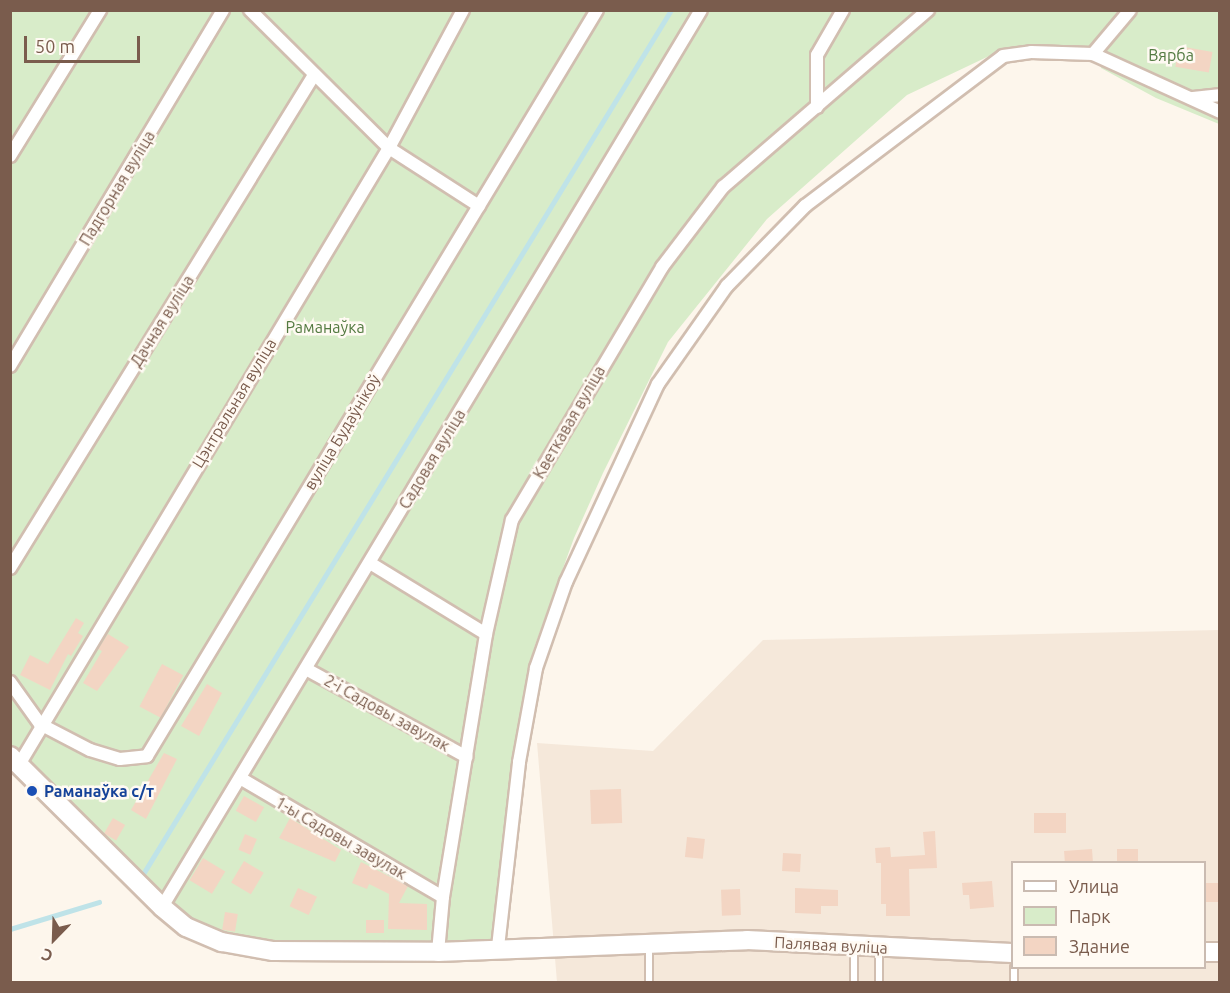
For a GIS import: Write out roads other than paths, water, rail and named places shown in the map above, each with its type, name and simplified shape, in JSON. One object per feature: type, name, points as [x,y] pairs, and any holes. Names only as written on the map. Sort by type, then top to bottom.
[{"type":"main road","name":"Палявая вуліца","points":[[15,759],[162,907],[186,927],[222,942],[273,951],[438,952],[498,947],[747,940],[1011,953]]},
{"type":"street","points":[[10,156],[100,10]]},
{"type":"street","name":"Падгорная вуліца","points":[[10,366],[223,10]]},
{"type":"street","points":[[250,10],[389,148],[479,206]]},
{"type":"street","name":"Цэнтральная вуліца","points":[[15,759],[40,724],[389,148],[463,10]]},
{"type":"street","name":"Садовая вуліца","points":[[162,907],[701,10]]},
{"type":"street","points":[[817,107],[817,55],[843,10]]},
{"type":"street","name":"Кветкавая вуліца","points":[[438,952],[442,897],[486,634],[512,520],[662,267],[723,187],[928,10]]},
{"type":"street","points":[[1093,54],[1130,10]]},
{"type":"street","name":"вуліца Будаўнікоў","points":[[40,724],[90,750],[120,759],[147,756],[596,11]]},
{"type":"street","points":[[498,947],[519,762],[536,668],[566,582],[658,384],[728,286],[805,207],[1003,56],[1031,52],[1093,54],[1220,112]]},
{"type":"street","name":"Дачная вуліца","points":[[10,568],[314,75]]},
{"type":"street","points":[[1191,98],[1220,94]]},
{"type":"street","points":[[370,564],[486,634]]},
{"type":"street","name":"2-і Садовы завулак","points":[[306,669],[467,758]]},
{"type":"street","points":[[10,682],[40,724]]},
{"type":"street","name":"1-ы Садовы завулак","points":[[240,778],[442,897]]},
{"type":"lane","points":[[649,942],[649,982]]},
{"type":"lane","points":[[854,946],[854,982]]},
{"type":"lane","points":[[879,947],[879,982]]},
{"type":"waterway","points":[[140,879],[671,10]]},
{"type":"waterway","points":[[10,929],[99,902]]},
{"type":"place","name":"Раманаўка с/т","points":[[32,791]]},
{"type":"park label","name":"Вярба","points":[[1171,55]]},
{"type":"park label","name":"Раманаўка","points":[[325,327]]}]
